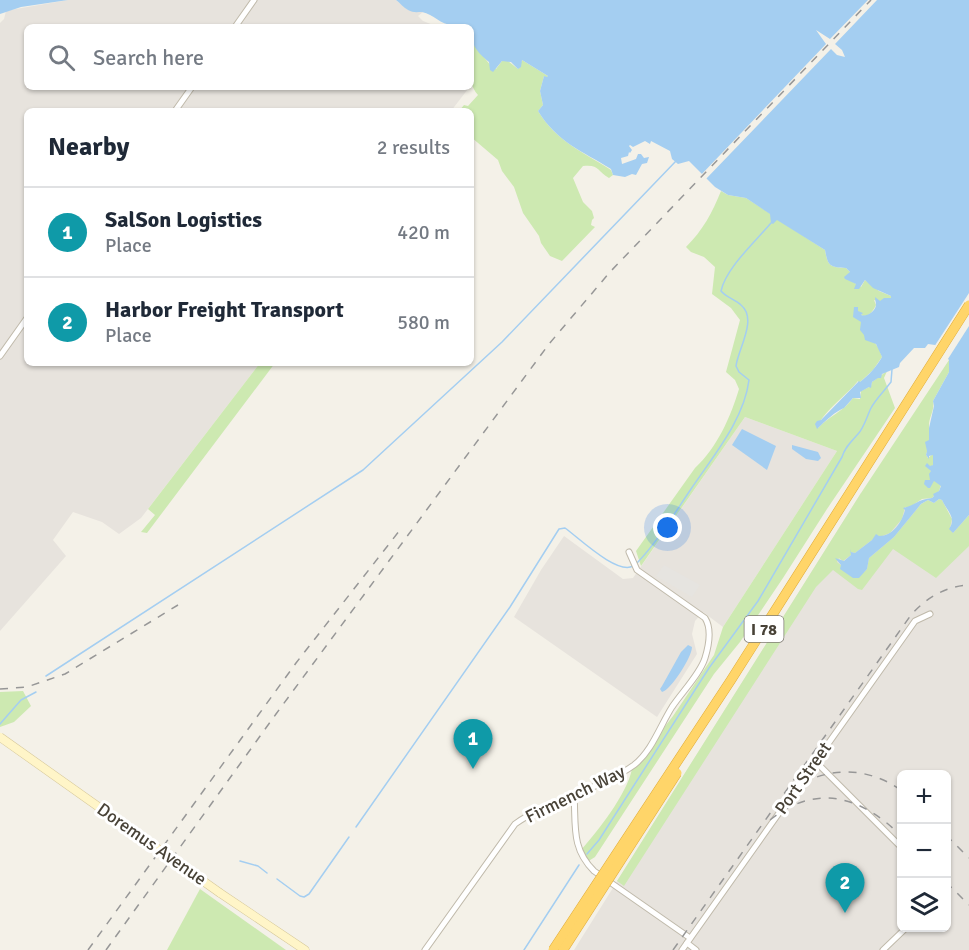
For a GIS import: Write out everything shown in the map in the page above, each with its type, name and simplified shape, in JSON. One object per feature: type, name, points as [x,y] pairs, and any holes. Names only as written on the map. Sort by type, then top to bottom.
[{"type":"highway","name":"I 78","points":[[553,950],[731,680],[969,305]]},
{"type":"highway","name":"I 78","points":[[563,950],[969,316]]},
{"type":"main road","name":"Doremus Avenue","points":[[0,736],[220,893],[305,950]]},
{"type":"street","points":[[237,24],[254,0]]},
{"type":"street","points":[[177,108],[190,90]]},
{"type":"street","points":[[0,356],[24,322]]},
{"type":"street","name":"Firmench Way","points":[[425,950],[515,824],[532,812],[612,778],[636,763],[650,747],[672,707],[705,661],[709,624],[705,618],[637,570],[629,552]]},
{"type":"street","name":"Port Street","points":[[682,950],[915,621],[930,614]]},
{"type":"street","points":[[815,761],[897,843]]},
{"type":"street","points":[[574,794],[577,846],[583,860],[594,871],[689,941],[696,950]]},
{"type":"street","points":[[883,950],[901,932]]},
{"type":"shaded area","points":[[68,0],[396,0],[408,10],[423,12],[418,16],[430,24],[24,24],[24,90],[467,90],[453,108],[24,108],[24,366],[258,366],[141,518],[119,534],[102,522],[73,512],[53,540],[66,556],[0,631],[0,23],[6,11]]},
{"type":"shaded area","points":[[745,417],[837,451],[723,627],[703,612],[695,621],[692,634],[697,654],[657,717],[514,617],[564,536],[623,579],[633,578]]},
{"type":"shaded area","points":[[861,493],[965,522],[969,515],[969,950],[574,950]]},
{"type":"shaded area","points":[[664,565],[700,585],[692,597],[656,576]]},
{"type":"green space","points":[[474,45],[496,69],[502,61],[508,61],[518,69],[522,60],[548,76],[547,78],[544,76],[540,91],[543,105],[538,111],[545,122],[562,138],[611,170],[613,175],[609,178],[595,167],[583,166],[573,178],[583,202],[592,211],[594,218],[591,225],[595,227],[562,261],[550,256],[541,243],[539,236],[523,213],[514,187],[502,171],[498,160],[474,140],[474,108],[462,108],[464,105],[468,106],[478,95],[474,90]]},
{"type":"green space","points":[[721,191],[728,195],[746,198],[771,214],[771,220],[777,219],[825,250],[827,260],[831,265],[846,268],[850,272],[850,280],[861,287],[865,280],[879,291],[891,296],[880,302],[874,300],[876,305],[868,315],[863,316],[854,308],[882,357],[873,370],[859,383],[858,381],[828,411],[818,428],[853,398],[860,399],[861,391],[871,386],[872,382],[887,371],[884,378],[895,408],[740,642],[714,674],[595,857],[587,862],[581,850],[618,801],[632,769],[673,716],[714,655],[723,627],[837,451],[745,417],[641,566],[636,551],[695,468],[710,451],[727,421],[739,389],[735,380],[726,372],[740,320],[731,308],[712,294],[715,267],[704,257],[691,252],[686,247],[706,221]]},
{"type":"green space","points":[[949,360],[949,372],[933,401],[926,455],[928,458],[933,454],[933,465],[929,468],[930,480],[941,485],[939,491],[932,498],[922,499],[910,507],[905,507],[902,519],[890,533],[872,540],[855,553],[851,552],[851,555],[843,561],[839,558],[837,562],[842,566],[864,572],[867,569],[869,558],[894,537],[921,504],[928,500],[934,503],[939,499],[942,500],[952,519],[950,528],[953,533],[969,515],[969,546],[936,578],[893,549],[862,590],[833,570],[816,587],[624,886],[617,881],[861,493]]},
{"type":"green space","points":[[258,366],[273,366],[147,533],[141,532],[155,515],[148,509]]},
{"type":"green space","points":[[23,691],[31,706],[14,722],[0,727],[0,692]]},
{"type":"green space","points":[[200,889],[286,950],[167,950]]},
{"type":"water","points":[[0,0],[68,0],[21,7],[0,14]]},
{"type":"water","points":[[396,0],[969,0],[969,515],[953,533],[949,529],[952,518],[942,500],[939,499],[934,503],[928,500],[921,504],[894,537],[869,558],[867,569],[859,578],[853,578],[840,569],[841,565],[835,558],[844,561],[851,555],[850,549],[855,553],[876,534],[879,536],[889,534],[902,519],[905,510],[903,508],[932,498],[941,486],[934,481],[930,488],[924,484],[925,480],[930,480],[931,471],[925,466],[927,463],[930,466],[933,465],[933,455],[929,456],[929,459],[926,455],[925,442],[929,440],[933,401],[949,372],[949,360],[935,345],[928,344],[925,348],[914,348],[899,367],[882,374],[881,378],[872,382],[871,388],[860,392],[861,398],[853,398],[817,429],[815,424],[869,374],[882,357],[876,344],[865,340],[860,330],[861,322],[853,317],[854,307],[858,307],[858,311],[863,313],[861,315],[865,315],[875,308],[875,297],[880,301],[884,298],[891,298],[891,296],[873,288],[865,280],[859,289],[854,289],[856,284],[844,277],[850,272],[846,268],[830,265],[825,250],[777,220],[771,223],[770,214],[746,198],[728,195],[715,187],[689,161],[678,164],[672,159],[670,151],[651,141],[650,144],[645,141],[633,147],[630,145],[632,150],[628,156],[621,158],[622,164],[636,159],[638,154],[644,158],[649,157],[647,163],[642,164],[636,175],[625,177],[613,175],[611,169],[580,151],[553,131],[545,122],[538,111],[543,105],[540,91],[544,76],[548,76],[522,60],[521,67],[518,69],[511,62],[502,61],[493,72],[490,70],[489,62],[475,47],[474,24],[444,23],[426,13],[405,8]]},
{"type":"water","points":[[742,429],[776,446],[767,470],[732,445]]},
{"type":"water","points":[[792,445],[818,452],[821,458],[818,461],[806,459],[792,449]]},
{"type":"water","points":[[688,645],[692,647],[685,665],[670,686],[662,692],[660,689],[681,652]]},
{"type":"pier","points":[[868,0],[877,0],[835,44],[842,50],[845,57],[837,55],[831,49],[704,181],[700,176],[826,44],[816,30],[830,39]]},
{"type":"pier","points":[[969,293],[969,326],[946,362],[934,347]]},
{"type":"waterway","points":[[46,676],[363,470],[502,342],[676,161]]},
{"type":"waterway","points":[[637,563],[659,537],[718,451],[741,409],[749,380],[739,372],[736,366],[746,334],[748,318],[741,305],[721,291],[735,264],[771,223]]},
{"type":"waterway","points":[[587,854],[599,840],[709,668],[758,601],[845,450],[862,429],[873,405],[891,382],[892,369]]},
{"type":"waterway","points":[[356,827],[510,607],[559,529],[565,528],[608,561],[626,567],[633,566]]},
{"type":"waterway","points":[[0,724],[21,700],[36,692]]},
{"type":"waterway","points":[[277,879],[304,897],[309,894],[349,837]]},
{"type":"waterway","points":[[240,861],[258,866],[267,873]]},
{"type":"waterway","points":[[524,950],[579,865]]},
{"type":"railway","points":[[106,950],[276,714],[549,344],[610,272],[871,0]]},
{"type":"railway","points":[[88,950],[296,663],[400,530]]},
{"type":"railway","points":[[673,950],[911,615],[937,594],[969,585]]},
{"type":"railway","points":[[0,689],[27,687],[65,674],[178,605]]},
{"type":"railway","points":[[789,792],[816,777],[845,772],[874,777],[897,788]]},
{"type":"railway","points":[[770,820],[788,808],[805,801],[822,798],[839,799],[872,812],[897,832]]},
{"type":"railway","points":[[951,840],[969,858]]},
{"type":"railway","points":[[951,887],[969,905]]},
{"type":"place","name":"SalSon Logistics","points":[[473,769]]},
{"type":"place","name":"Harbor Freight Transport","points":[[845,913]]}]
